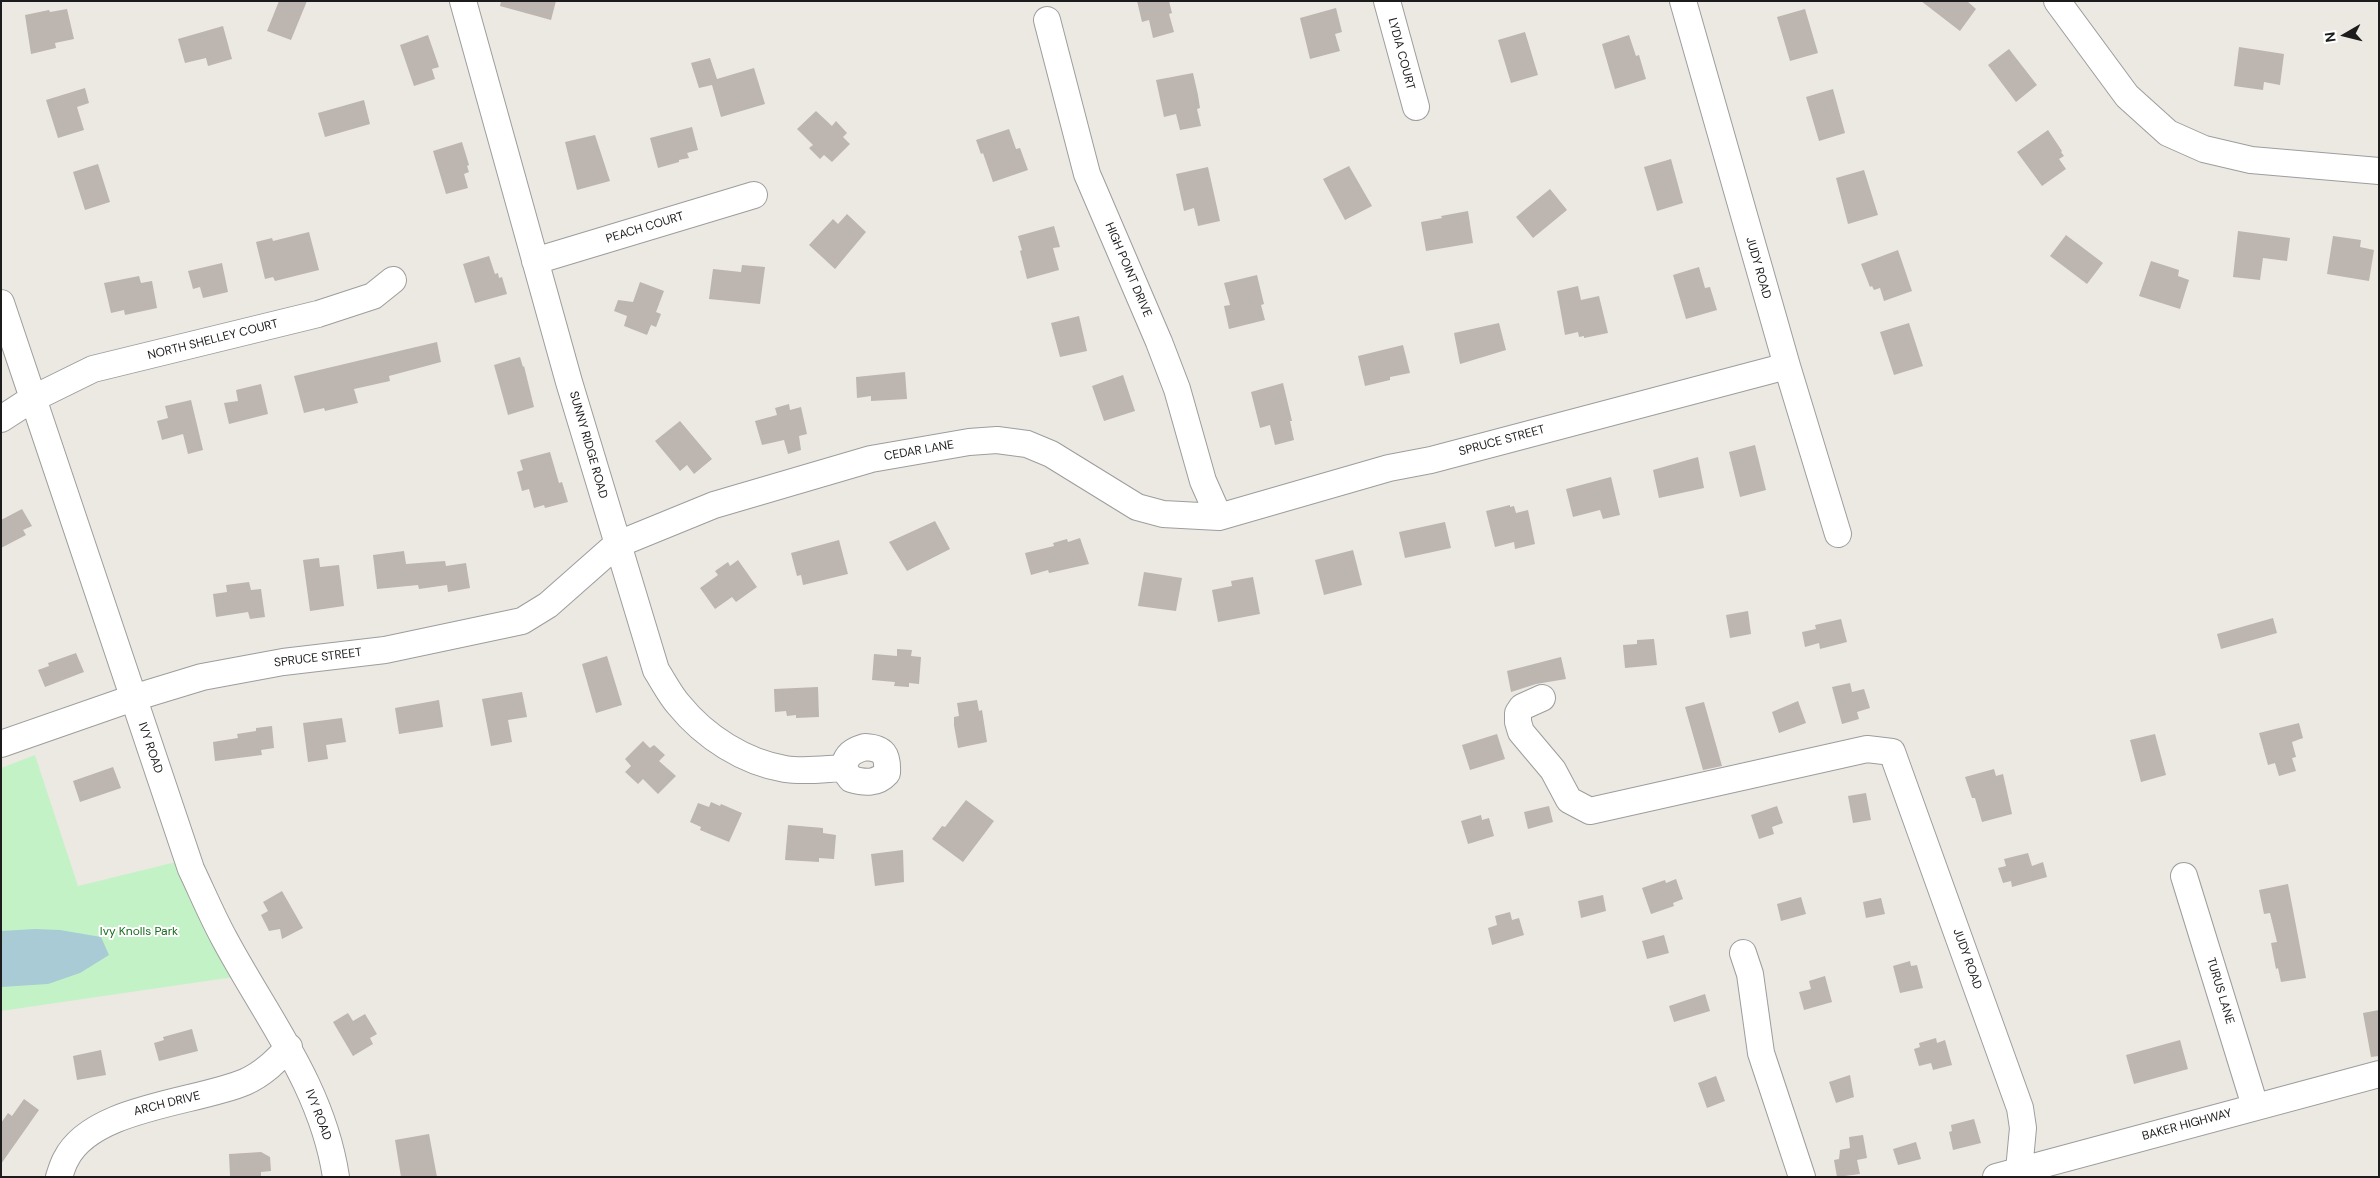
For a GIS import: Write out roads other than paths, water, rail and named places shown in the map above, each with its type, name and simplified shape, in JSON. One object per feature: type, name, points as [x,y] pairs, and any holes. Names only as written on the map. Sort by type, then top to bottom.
[{"type":"street","name":"SUNNY RIDGE ROAD","points":[[463,1],[616,545],[656,670],[678,704],[699,726],[724,745],[751,760],[786,769],[843,768]]},
{"type":"street","name":"LYDIA COURT","points":[[1387,1],[1416,107]]},
{"type":"street","name":"JUDY ROAD","points":[[1683,1],[1786,366],[1838,534]]},
{"type":"street","points":[[2057,1],[2128,96],[2168,133],[2204,149],[2251,160],[2379,171]]},
{"type":"street","name":"HIGH POINT DRIVE","points":[[1047,20],[1087,174],[1159,342],[1176,389],[1203,480],[1219,517]]},
{"type":"street","name":"PEACH COURT","points":[[535,261],[754,194]]},
{"type":"street","name":"NORTH SHELLEY COURT","points":[[1,419],[32,399],[93,369],[347,305],[373,296],[393,280]]},
{"type":"street","name":"IVY ROAD","points":[[1,303],[192,869],[224,938],[289,1047],[318,1108],[332,1152],[336,1177]]},
{"type":"street","name":"SPRUCE STREET","points":[[1219,517],[1389,468],[1431,460],[1786,366]]},
{"type":"street","name":"CEDAR LANE","points":[[616,545],[714,505],[871,459],[969,442],[997,440],[1026,444],[1051,454],[1137,507],[1163,514],[1219,517]]},
{"type":"street","name":"SPRUCE STREET","points":[[1,744],[133,698],[202,677],[283,662],[385,650],[522,621],[548,605],[616,545]]},
{"type":"street","name":"JUDY ROAD","points":[[1542,698],[1522,707],[1518,713],[1518,722],[1522,732],[1552,770],[1569,800],[1590,811],[1867,749],[1892,752],[2020,1108],[2022,1128],[2008,1174]]},
{"type":"street","name":"TURUS LANE","points":[[2184,876],[2255,1106]]},
{"type":"street","points":[[1743,953],[1750,974],[1761,1054],[1802,1177]]},
{"type":"street","name":"ARCH DRIVE","points":[[59,1177],[66,1158],[79,1142],[98,1127],[126,1115],[189,1100],[245,1082],[266,1070],[289,1047]]},
{"type":"street","name":"BAKER HIGHWAY","points":[[2008,1174],[2379,1074]]},
{"type":"water","points":[[60,930],[101,937],[109,955],[80,973],[48,984],[1,987],[1,931]]},
{"type":"park label","name":"Ivy Knolls Park","points":[[139,932]]}]
